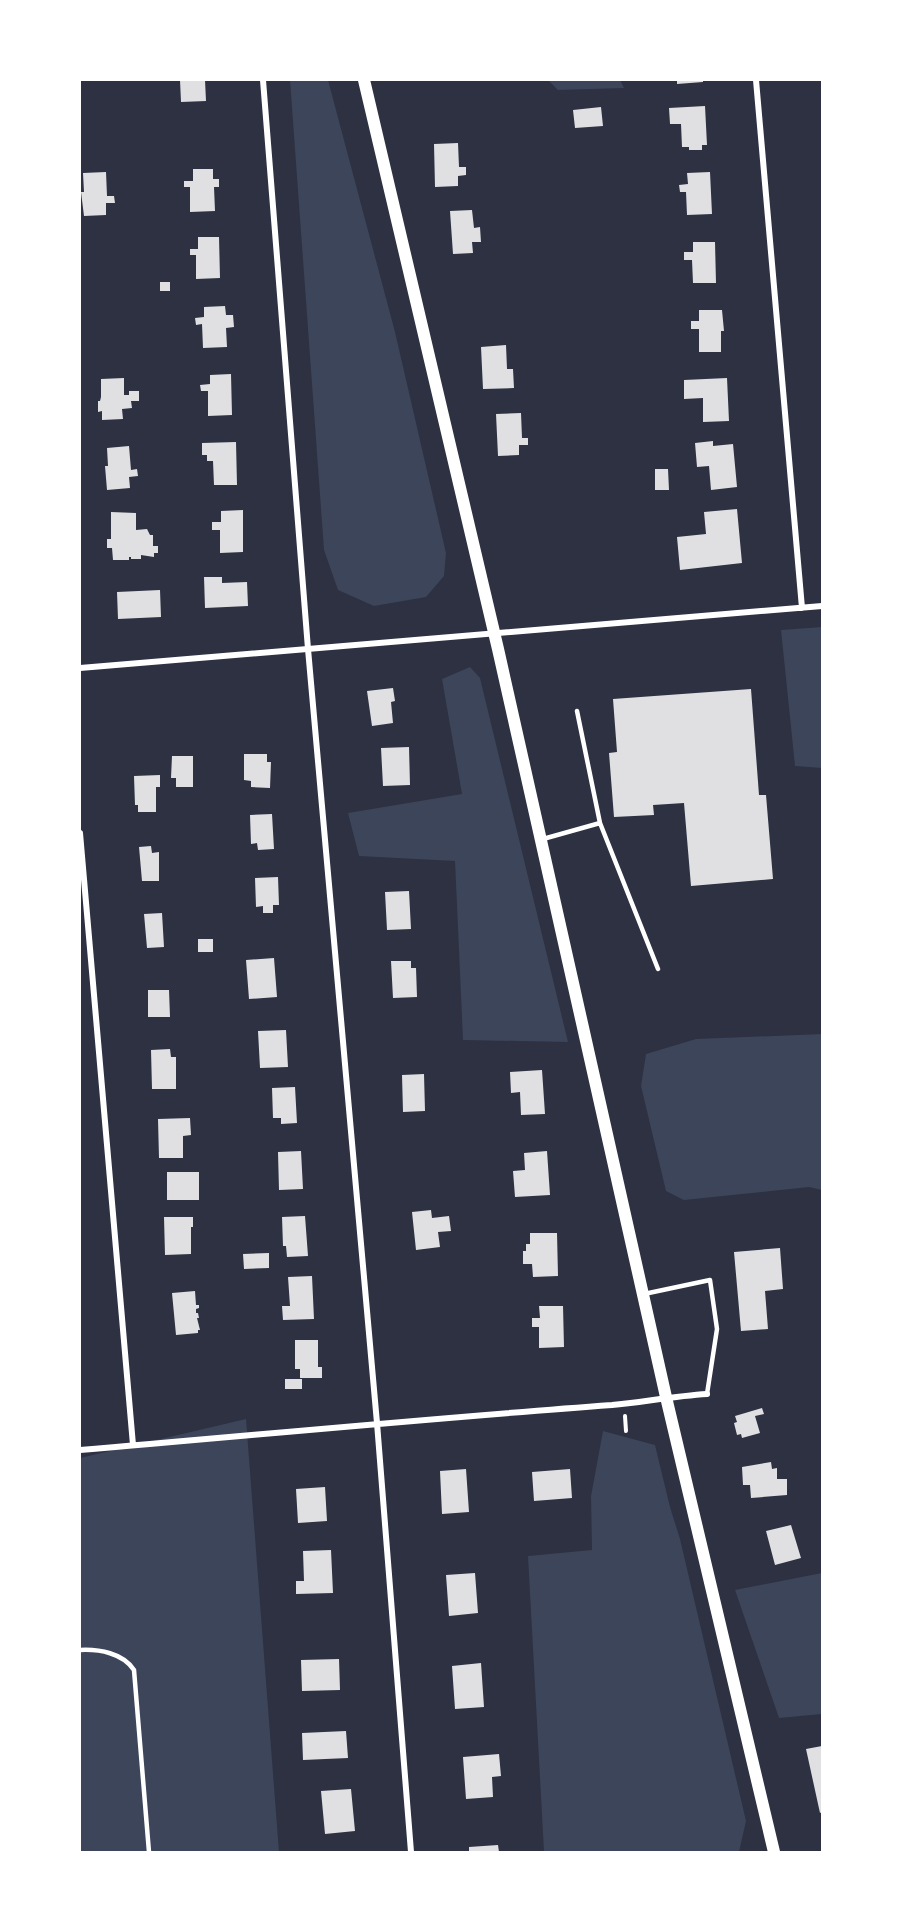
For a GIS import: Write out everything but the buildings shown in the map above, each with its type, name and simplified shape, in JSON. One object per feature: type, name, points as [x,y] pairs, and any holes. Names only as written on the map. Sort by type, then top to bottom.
[{"type":"main road","points":[[364,80],[494,633],[642,1294],[774,1852]]},
{"type":"street","points":[[263,80],[308,649],[377,1423],[411,1852]]},
{"type":"street","points":[[756,80],[802,608]]},
{"type":"street","points":[[80,668],[822,606]]},
{"type":"street","points":[[80,833],[133,1446]]},
{"type":"street","points":[[80,1450],[377,1423],[623,1404],[666,1397],[707,1394]]},
{"type":"lane","points":[[577,711],[600,824],[658,969]]},
{"type":"lane","points":[[540,840],[600,824]]},
{"type":"lane","points":[[642,1294],[710,1280],[717,1329],[707,1394]]},
{"type":"lane","points":[[80,1650],[112,1653],[127,1659],[134,1670],[149,1852]]},
{"type":"shaded area","points":[[290,80],[328,80],[395,332],[446,553],[444,576],[426,597],[374,606],[338,590],[324,550]]},
{"type":"shaded area","points":[[548,80],[620,80],[624,88],[558,90]]},
{"type":"shaded area","points":[[822,627],[822,768],[795,766],[781,630]]},
{"type":"shaded area","points":[[470,667],[480,678],[568,1042],[463,1040],[455,861],[359,856],[348,813],[462,794],[442,679]]},
{"type":"shaded area","points":[[822,1034],[822,1190],[809,1187],[684,1200],[666,1191],[641,1086],[646,1054],[696,1039]]},
{"type":"shaded area","points":[[246,1419],[279,1852],[80,1852],[80,1458]]},
{"type":"shaded area","points":[[603,1431],[655,1445],[680,1539],[746,1821],[739,1852],[544,1852],[528,1556],[592,1550],[591,1496]]},
{"type":"shaded area","points":[[822,1573],[822,1714],[779,1718],[735,1590]]}]
